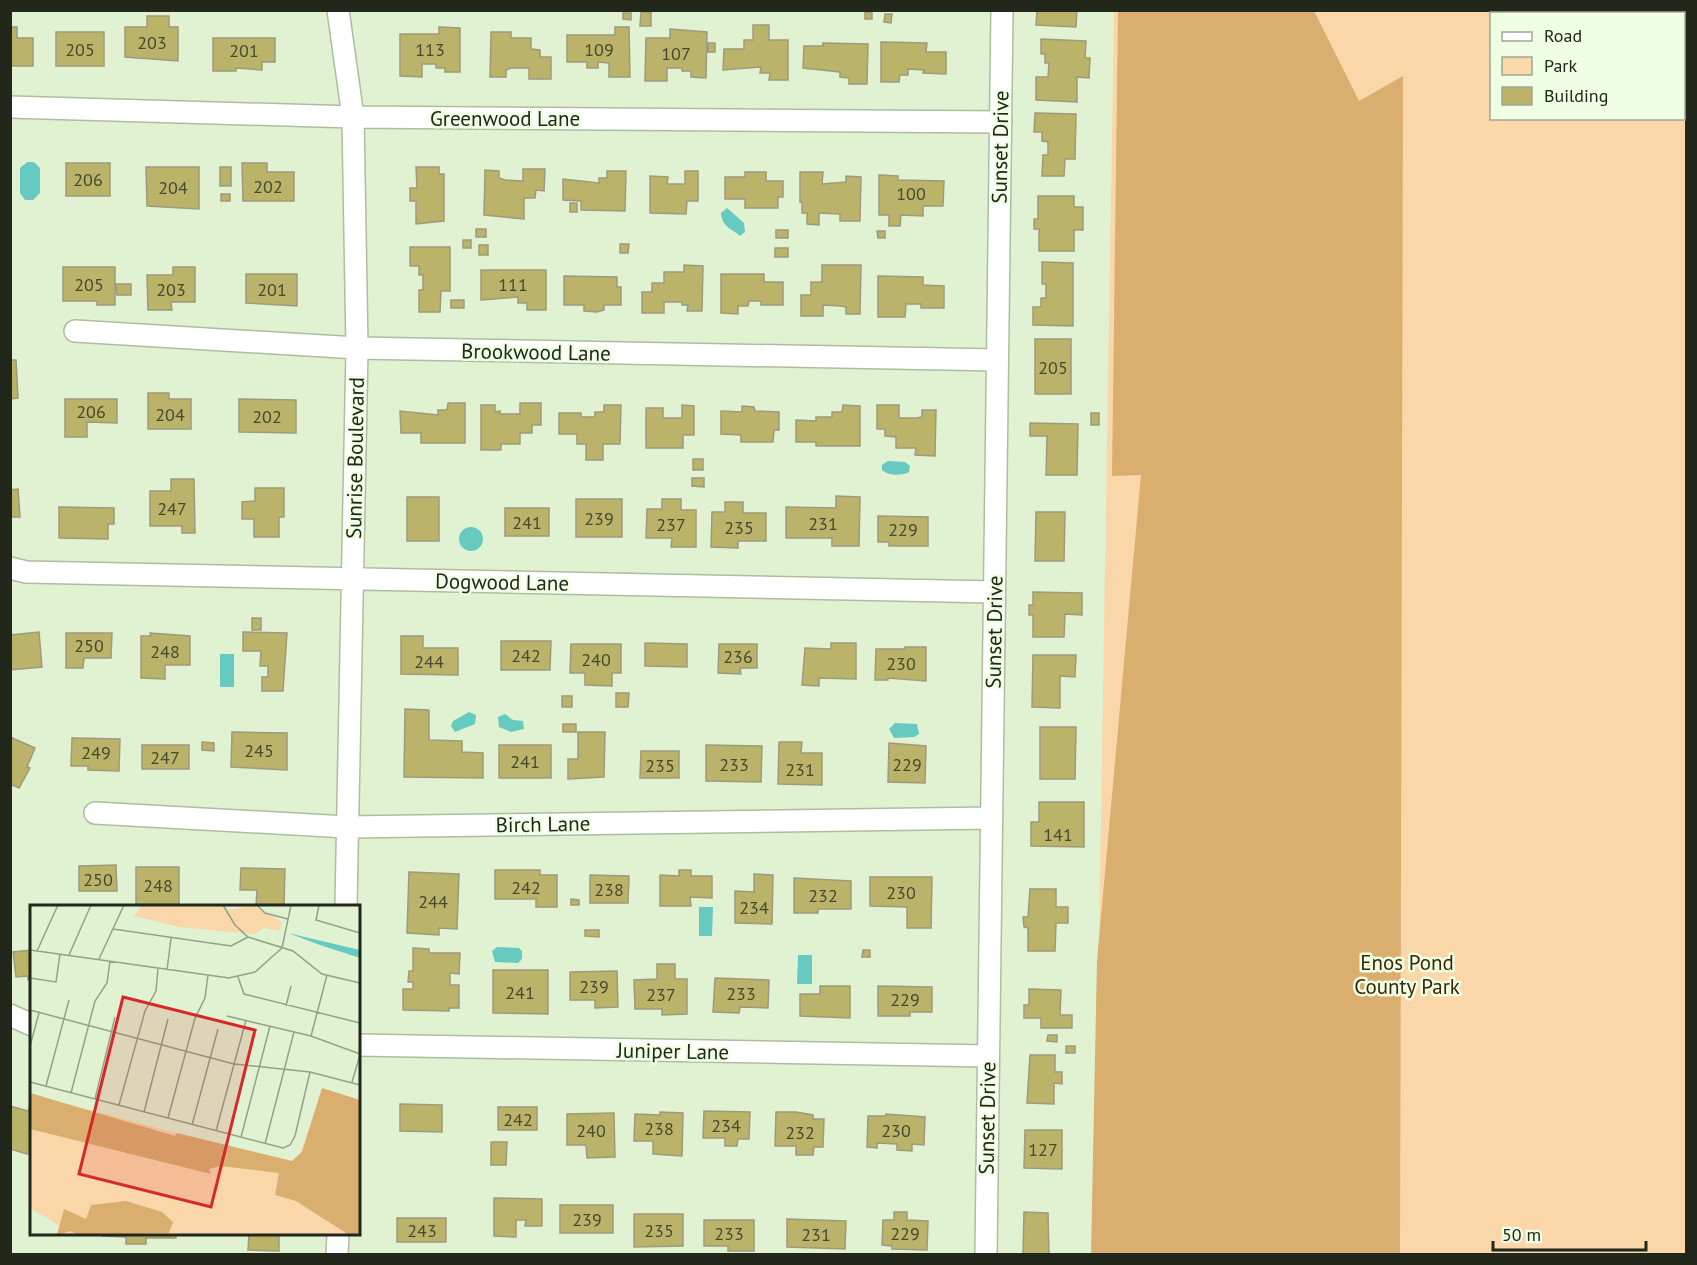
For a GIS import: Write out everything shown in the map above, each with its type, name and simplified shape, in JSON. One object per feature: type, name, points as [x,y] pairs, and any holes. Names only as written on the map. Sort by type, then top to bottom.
[{"type":"street","name":"Sunrise Boulevard","points":[[338,10],[353,117],[357,348],[346,905]]},
{"type":"street","name":"Sunset Drive","points":[[986,1254],[1002,10]]},
{"type":"street","name":"Greenwood Lane","points":[[10,107],[353,117],[1000,122]]},
{"type":"street","name":"Brookwood Lane","points":[[75,332],[357,348],[997,360]]},
{"type":"street","name":"Dogwood Lane","points":[[10,568],[26,573],[994,592]]},
{"type":"street","name":"Birch Lane","points":[[95,813],[347,827],[991,818]]},
{"type":"street","points":[[10,1015],[30,1024]]},
{"type":"street","name":"Juniper Lane","points":[[360,1045],[988,1056]]},
{"type":"street","points":[[337,1254],[338,1235]]},
{"type":"green space","name":"Enos Pond County Park","points":[[1114,11],[1686,11],[1686,1254],[1094,1254]]},
{"type":"shaded area","points":[[1118,11],[1314,11],[1359,101],[1403,76],[1400,1254],[1091,1254],[1097,961],[1141,475],[1112,476]]},
{"type":"water","points":[[27,162],[34,162],[40,168],[40,193],[33,200],[25,200],[20,193],[20,168]]},
{"type":"water","points":[[727,208],[744,223],[745,232],[740,236],[723,222],[721,213]]},
{"type":"water","points":[[888,461],[905,462],[910,466],[909,472],[895,475],[885,472],[882,470],[882,465]]},
{"type":"water","points":[[471,527],[480,530],[483,539],[480,548],[471,551],[462,548],[459,539],[462,530]]},
{"type":"water","points":[[220,654],[234,654],[234,687],[220,687]]},
{"type":"water","points":[[469,712],[476,715],[475,724],[455,732],[451,726],[453,721]]},
{"type":"water","points":[[505,714],[513,720],[523,721],[524,729],[511,732],[499,727],[498,717]]},
{"type":"water","points":[[895,723],[917,724],[919,734],[914,737],[894,738],[889,729]]},
{"type":"water","points":[[699,907],[713,907],[712,936],[699,936]]},
{"type":"water","points":[[497,947],[519,948],[522,951],[522,959],[518,963],[495,962],[492,951]]},
{"type":"water","points":[[798,955],[812,955],[812,984],[797,984]]},
{"type":"building","points":[[1037,10],[1077,10],[1076,27],[1036,25]]},
{"type":"building","points":[[641,12],[651,12],[651,26],[640,26]]},
{"type":"building","points":[[865,12],[872,13],[872,19],[865,19]]},
{"type":"building","points":[[623,13],[631,13],[631,20],[623,19]]},
{"type":"building","points":[[885,14],[892,14],[891,23],[884,22]]},
{"type":"building","points":[[147,16],[169,16],[169,27],[178,27],[178,61],[125,57],[125,27],[147,27]]},
{"type":"building","points":[[753,25],[769,25],[769,40],[788,40],[788,80],[769,80],[770,73],[760,73],[761,67],[723,70],[724,49],[744,49],[744,40],[753,40]]},
{"type":"building","points":[[10,27],[17,27],[17,38],[33,38],[33,66],[10,66]]},
{"type":"building","points":[[439,27],[460,28],[460,72],[445,72],[445,68],[436,68],[436,64],[422,64],[422,77],[400,76],[400,34],[439,34]]},
{"type":"building","points":[[615,27],[629,27],[630,77],[609,77],[609,63],[598,62],[598,68],[587,68],[587,62],[567,62],[567,35],[615,35]]},
{"type":"building","points":[[670,29],[707,32],[706,78],[691,77],[691,71],[682,71],[682,68],[667,68],[667,81],[645,81],[646,38],[670,38]]},
{"type":"building","points":[[56,32],[104,32],[104,66],[56,66]]},
{"type":"building","points":[[491,32],[511,32],[511,38],[531,38],[531,49],[540,50],[540,57],[551,57],[551,79],[529,79],[529,68],[511,68],[506,70],[506,77],[490,77]]},
{"type":"building","points":[[213,38],[275,38],[275,62],[262,62],[262,70],[236,68],[236,71],[213,71]]},
{"type":"building","points":[[1041,39],[1086,41],[1085,58],[1090,58],[1089,78],[1077,77],[1077,102],[1036,100],[1036,77],[1048,77],[1049,63],[1045,63],[1045,54],[1041,54]]},
{"type":"building","points":[[881,42],[927,43],[926,52],[946,52],[946,74],[923,73],[924,70],[908,69],[908,75],[900,75],[899,82],[881,82]]},
{"type":"building","points":[[708,43],[715,43],[715,52],[708,52]]},
{"type":"building","points":[[823,43],[868,44],[867,84],[849,84],[849,78],[840,77],[840,72],[803,68],[804,46],[823,46]]},
{"type":"building","points":[[1035,113],[1076,114],[1075,159],[1065,159],[1064,176],[1042,176],[1043,155],[1048,155],[1048,142],[1042,141],[1042,132],[1034,132]]},
{"type":"building","points":[[66,163],[110,163],[110,196],[66,196]]},
{"type":"building","points":[[242,163],[267,163],[267,172],[294,172],[294,201],[243,201]]},
{"type":"building","points":[[146,167],[199,167],[199,209],[147,206]]},
{"type":"building","points":[[220,167],[231,167],[231,186],[220,186]]},
{"type":"building","points":[[416,167],[439,167],[439,174],[444,174],[444,221],[416,224],[416,201],[410,201],[410,188],[417,188]]},
{"type":"building","points":[[523,169],[545,169],[544,191],[536,190],[535,198],[524,198],[524,219],[484,215],[485,170],[499,171],[499,178],[505,180],[523,181]]},
{"type":"building","points":[[607,171],[626,171],[625,211],[581,210],[581,201],[563,200],[563,179],[599,183],[599,178],[607,178]]},
{"type":"building","points":[[685,171],[698,171],[698,201],[687,201],[686,214],[650,213],[650,176],[668,177],[667,184],[685,184]]},
{"type":"building","points":[[745,172],[766,172],[766,181],[783,181],[783,197],[778,197],[778,208],[745,208],[745,199],[725,199],[725,177],[745,177]]},
{"type":"building","points":[[800,172],[823,172],[822,184],[846,182],[846,176],[861,177],[860,221],[840,221],[840,214],[819,213],[819,225],[807,224],[807,213],[802,213],[802,202],[800,202]]},
{"type":"building","points":[[879,175],[898,176],[898,180],[944,181],[943,206],[923,206],[923,216],[901,215],[900,226],[889,226],[889,215],[879,215]]},
{"type":"building","points":[[221,194],[230,194],[230,201],[221,201]]},
{"type":"building","points":[[1038,196],[1074,196],[1074,207],[1083,207],[1083,230],[1074,230],[1074,251],[1039,251],[1039,229],[1034,229],[1034,219],[1038,219]]},
{"type":"building","points":[[570,203],[577,203],[577,212],[570,212]]},
{"type":"building","points":[[476,229],[486,229],[486,237],[476,237]]},
{"type":"building","points":[[776,230],[788,230],[788,238],[776,238]]},
{"type":"building","points":[[877,231],[885,231],[885,238],[878,238]]},
{"type":"building","points":[[463,240],[471,240],[471,248],[463,248]]},
{"type":"building","points":[[620,244],[629,244],[628,253],[620,253]]},
{"type":"building","points":[[479,245],[488,245],[488,255],[479,255]]},
{"type":"building","points":[[410,247],[450,247],[450,291],[441,291],[440,312],[419,312],[419,290],[423,290],[423,275],[419,275],[419,266],[410,266]]},
{"type":"building","points":[[775,248],[788,248],[788,257],[775,257]]},
{"type":"building","points":[[1042,262],[1073,263],[1073,326],[1033,325],[1033,307],[1041,307],[1041,298],[1046,298],[1046,284],[1042,284]]},
{"type":"building","points":[[684,265],[703,266],[702,311],[687,311],[688,305],[682,305],[682,302],[664,302],[664,313],[642,313],[642,292],[652,292],[652,283],[664,283],[664,272],[684,272]]},
{"type":"building","points":[[822,265],[861,265],[860,314],[846,314],[846,307],[823,305],[823,316],[801,316],[801,295],[811,295],[811,282],[822,282]]},
{"type":"building","points":[[63,267],[115,267],[115,305],[97,305],[97,301],[63,301]]},
{"type":"building","points":[[173,267],[195,267],[195,302],[171,302],[172,310],[148,310],[147,275],[173,275]]},
{"type":"building","points":[[481,270],[546,270],[546,310],[527,310],[527,303],[518,303],[518,297],[481,300]]},
{"type":"building","points":[[246,274],[297,274],[297,306],[246,303]]},
{"type":"building","points":[[721,274],[764,274],[764,282],[783,282],[783,305],[761,305],[761,301],[749,301],[748,306],[738,306],[738,314],[721,313]]},
{"type":"building","points":[[564,276],[617,277],[617,287],[621,287],[621,305],[604,305],[604,310],[597,312],[584,311],[584,305],[564,305]]},
{"type":"building","points":[[878,276],[923,277],[923,285],[944,286],[944,308],[921,308],[921,304],[906,304],[905,317],[878,317]]},
{"type":"building","points":[[116,284],[131,284],[131,295],[117,295]]},
{"type":"building","points":[[451,300],[464,300],[464,308],[451,308]]},
{"type":"building","points":[[1035,339],[1071,339],[1071,394],[1035,394]]},
{"type":"building","points":[[10,360],[16,360],[18,398],[10,399]]},
{"type":"building","points":[[148,393],[169,393],[169,399],[191,399],[191,429],[148,429]]},
{"type":"building","points":[[65,399],[117,399],[117,423],[87,422],[87,437],[65,437]]},
{"type":"building","points":[[239,399],[296,400],[296,433],[239,432]]},
{"type":"building","points":[[448,403],[465,403],[465,443],[421,443],[421,433],[401,433],[400,411],[438,415],[438,410],[447,410]]},
{"type":"building","points":[[520,403],[541,403],[541,425],[532,425],[532,433],[520,433],[520,444],[501,444],[501,450],[481,450],[481,405],[495,405],[495,412],[500,411],[500,414],[520,414]]},
{"type":"building","points":[[604,405],[621,405],[620,444],[603,444],[603,460],[586,460],[586,444],[577,444],[577,434],[559,434],[559,413],[581,413],[581,417],[595,417],[595,412],[604,412]]},
{"type":"building","points":[[682,405],[694,406],[694,435],[683,435],[683,448],[646,448],[646,408],[663,408],[663,418],[682,418]]},
{"type":"building","points":[[843,405],[860,406],[860,446],[816,446],[816,442],[796,442],[796,420],[816,421],[816,417],[832,417],[832,412],[842,412]]},
{"type":"building","points":[[877,405],[899,405],[899,418],[922,417],[922,410],[936,410],[935,456],[915,455],[916,448],[896,448],[896,437],[885,436],[885,429],[877,429]]},
{"type":"building","points":[[742,406],[754,407],[755,411],[779,412],[779,430],[774,430],[773,442],[741,442],[741,435],[721,434],[721,411],[742,412]]},
{"type":"building","points":[[1091,413],[1099,413],[1099,425],[1091,425]]},
{"type":"building","points":[[1030,423],[1078,424],[1077,475],[1046,475],[1047,436],[1030,436]]},
{"type":"building","points":[[693,459],[703,459],[703,470],[693,470]]},
{"type":"building","points":[[692,478],[704,478],[704,487],[692,486]]},
{"type":"building","points":[[171,479],[194,479],[195,533],[182,533],[182,526],[150,526],[150,491],[171,491]]},
{"type":"building","points":[[255,488],[284,488],[284,517],[279,517],[279,537],[254,537],[254,519],[242,519],[242,502],[255,501]]},
{"type":"building","points":[[18,489],[20,517],[10,517],[10,490]]},
{"type":"building","points":[[836,496],[860,497],[859,546],[832,546],[832,538],[786,538],[786,507],[836,508]]},
{"type":"building","points":[[407,497],[439,497],[439,541],[407,541]]},
{"type":"building","points":[[576,499],[622,499],[622,537],[576,537]]},
{"type":"building","points":[[662,499],[681,499],[681,510],[696,510],[696,547],[671,547],[672,538],[646,538],[647,509],[662,509]]},
{"type":"building","points":[[725,502],[743,502],[743,513],[766,513],[766,541],[738,541],[738,548],[711,547],[712,512],[725,512]]},
{"type":"building","points":[[59,507],[114,508],[114,524],[108,524],[108,539],[59,538]]},
{"type":"building","points":[[505,508],[549,508],[549,536],[505,536]]},
{"type":"building","points":[[1036,512],[1065,512],[1064,561],[1035,561]]},
{"type":"building","points":[[878,516],[928,517],[928,546],[889,546],[889,542],[878,542]]},
{"type":"building","points":[[1033,592],[1082,593],[1082,615],[1065,614],[1064,637],[1033,637],[1033,615],[1029,615],[1029,605],[1033,605]]},
{"type":"building","points":[[252,618],[261,618],[261,630],[252,630]]},
{"type":"building","points":[[39,632],[42,667],[10,670],[10,635]]},
{"type":"building","points":[[243,632],[287,633],[283,691],[262,691],[262,677],[268,677],[268,666],[260,666],[261,651],[243,651]]},
{"type":"building","points":[[66,633],[112,633],[111,658],[84,658],[83,668],[66,668]]},
{"type":"building","points":[[150,633],[190,636],[190,665],[165,665],[165,679],[141,678],[141,636],[151,636]]},
{"type":"building","points":[[401,636],[423,636],[423,648],[458,648],[458,675],[401,674]]},
{"type":"building","points":[[501,641],[551,641],[550,670],[501,670]]},
{"type":"building","points":[[645,643],[687,644],[687,667],[645,666]]},
{"type":"building","points":[[831,643],[856,643],[856,679],[819,678],[819,686],[802,685],[805,648],[831,649]]},
{"type":"building","points":[[571,644],[621,644],[621,673],[612,673],[612,686],[585,685],[585,673],[570,673]]},
{"type":"building","points":[[719,644],[757,644],[757,668],[740,668],[741,674],[718,673]]},
{"type":"building","points":[[905,647],[926,647],[926,681],[888,678],[888,680],[875,680],[876,649],[905,649]]},
{"type":"building","points":[[1033,655],[1076,655],[1075,677],[1060,676],[1060,708],[1032,707]]},
{"type":"building","points":[[616,693],[629,693],[628,707],[616,707]]},
{"type":"building","points":[[562,696],[572,696],[572,707],[562,707]]},
{"type":"building","points":[[405,709],[429,710],[429,740],[462,741],[462,752],[483,753],[483,778],[404,777]]},
{"type":"building","points":[[563,724],[576,724],[576,732],[563,732]]},
{"type":"building","points":[[1040,727],[1076,727],[1075,779],[1040,779]]},
{"type":"building","points":[[232,732],[287,733],[287,770],[231,767]]},
{"type":"building","points":[[578,732],[605,732],[604,777],[568,779],[568,759],[578,759]]},
{"type":"building","points":[[10,737],[35,748],[27,767],[30,768],[19,788],[10,784]]},
{"type":"building","points":[[72,738],[120,739],[119,771],[88,770],[88,766],[71,766]]},
{"type":"building","points":[[202,742],[214,743],[214,751],[202,750]]},
{"type":"building","points":[[779,742],[802,742],[801,753],[822,753],[822,785],[778,784]]},
{"type":"building","points":[[889,743],[926,746],[925,783],[888,782]]},
{"type":"building","points":[[142,745],[189,745],[189,769],[142,769]]},
{"type":"building","points":[[499,745],[551,745],[551,778],[499,778]]},
{"type":"building","points":[[706,745],[762,746],[761,782],[706,781]]},
{"type":"building","points":[[641,751],[679,751],[679,778],[640,778]]},
{"type":"building","points":[[1039,802],[1084,802],[1084,847],[1031,846],[1031,822],[1039,822]]},
{"type":"building","points":[[116,865],[117,891],[79,891],[79,866]]},
{"type":"building","points":[[136,867],[179,867],[179,904],[136,904]]},
{"type":"building","points":[[241,868],[285,869],[284,905],[256,905],[257,890],[240,890]]},
{"type":"building","points":[[495,870],[540,870],[540,875],[557,875],[557,907],[536,907],[536,899],[495,899]]},
{"type":"building","points":[[679,870],[691,870],[691,876],[712,876],[712,898],[690,897],[691,906],[660,906],[660,875],[679,876]]},
{"type":"building","points":[[409,872],[459,874],[457,929],[439,928],[439,935],[407,933]]},
{"type":"building","points":[[754,874],[773,875],[772,924],[735,923],[735,891],[754,892]]},
{"type":"building","points":[[590,875],[629,876],[628,903],[590,903]]},
{"type":"building","points":[[870,877],[932,877],[931,928],[907,928],[907,907],[870,906]]},
{"type":"building","points":[[794,878],[851,881],[851,909],[818,909],[818,913],[794,913]]},
{"type":"building","points":[[1030,889],[1056,889],[1056,907],[1068,907],[1068,923],[1056,923],[1055,951],[1028,951],[1028,928],[1024,927],[1023,917],[1028,917]]},
{"type":"building","points":[[571,899],[579,900],[579,905],[571,905]]},
{"type":"building","points":[[585,930],[599,930],[599,937],[585,936]]},
{"type":"building","points":[[413,948],[429,949],[429,953],[460,953],[459,974],[450,973],[450,985],[459,985],[459,1008],[449,1008],[449,1011],[403,1010],[403,989],[413,989],[413,982],[408,982],[409,971],[413,971]]},
{"type":"building","points":[[30,950],[30,980],[28,976],[16,977],[13,952]]},
{"type":"building","points":[[863,950],[870,950],[870,957],[862,957]]},
{"type":"building","points":[[657,964],[675,964],[675,979],[687,979],[687,1014],[662,1015],[662,1009],[635,1009],[634,980],[657,979]]},
{"type":"building","points":[[493,970],[548,970],[548,1014],[493,1013]]},
{"type":"building","points":[[617,971],[618,1007],[595,1008],[595,1000],[570,1000],[570,972]]},
{"type":"building","points":[[715,978],[769,980],[768,1008],[740,1007],[739,1013],[713,1012]]},
{"type":"building","points":[[820,986],[850,986],[850,1018],[800,1016],[800,994],[820,994]]},
{"type":"building","points":[[878,986],[932,987],[932,1012],[910,1012],[910,1016],[878,1016]]},
{"type":"building","points":[[1029,989],[1061,990],[1060,1015],[1072,1015],[1072,1028],[1041,1028],[1041,1018],[1024,1018],[1024,1005],[1029,1005]]},
{"type":"building","points":[[1048,1035],[1057,1035],[1057,1042],[1047,1041]]},
{"type":"building","points":[[1066,1046],[1075,1046],[1075,1053],[1066,1053]]},
{"type":"building","points":[[1030,1055],[1055,1055],[1055,1072],[1062,1072],[1062,1084],[1054,1083],[1054,1104],[1027,1103]]},
{"type":"building","points":[[400,1104],[442,1105],[442,1132],[400,1131]]},
{"type":"building","points":[[30,1105],[30,1153],[27,1154],[10,1149],[10,1106],[28,1111]]},
{"type":"building","points":[[498,1107],[537,1107],[537,1130],[498,1130]]},
{"type":"building","points":[[704,1111],[750,1112],[749,1139],[738,1139],[737,1146],[725,1146],[725,1138],[703,1138]]},
{"type":"building","points":[[660,1112],[683,1113],[682,1156],[653,1154],[653,1141],[634,1141],[635,1114],[660,1115]]},
{"type":"building","points":[[776,1112],[796,1112],[813,1115],[813,1119],[824,1119],[823,1147],[814,1147],[813,1155],[796,1155],[796,1146],[775,1146]]},
{"type":"building","points":[[614,1113],[615,1157],[587,1158],[586,1145],[567,1145],[567,1114]]},
{"type":"building","points":[[886,1114],[925,1117],[924,1145],[912,1144],[912,1151],[897,1150],[897,1144],[877,1143],[877,1148],[867,1147],[868,1116],[886,1116]]},
{"type":"building","points":[[1025,1130],[1062,1130],[1062,1169],[1024,1168]]},
{"type":"building","points":[[491,1142],[507,1142],[506,1165],[491,1165]]},
{"type":"building","points":[[494,1198],[542,1199],[542,1226],[525,1226],[526,1220],[516,1220],[516,1237],[494,1236]]},
{"type":"building","points":[[560,1205],[613,1205],[613,1233],[560,1233]]},
{"type":"building","points":[[894,1212],[907,1212],[907,1220],[928,1221],[927,1250],[892,1249],[892,1246],[882,1245],[883,1220],[894,1220]]},
{"type":"building","points":[[1024,1212],[1048,1213],[1049,1254],[1023,1254]]},
{"type":"building","points":[[634,1214],[683,1214],[683,1246],[634,1247]]},
{"type":"building","points":[[397,1218],[446,1218],[446,1242],[397,1242]]},
{"type":"building","points":[[787,1219],[846,1221],[845,1249],[787,1247]]},
{"type":"building","points":[[704,1220],[754,1220],[754,1251],[728,1251],[728,1246],[704,1246]]},
{"type":"building","points":[[176,1235],[176,1238],[146,1238],[146,1244],[126,1244],[126,1237],[102,1236]]},
{"type":"building","points":[[249,1235],[279,1235],[279,1251],[248,1250]]}]
